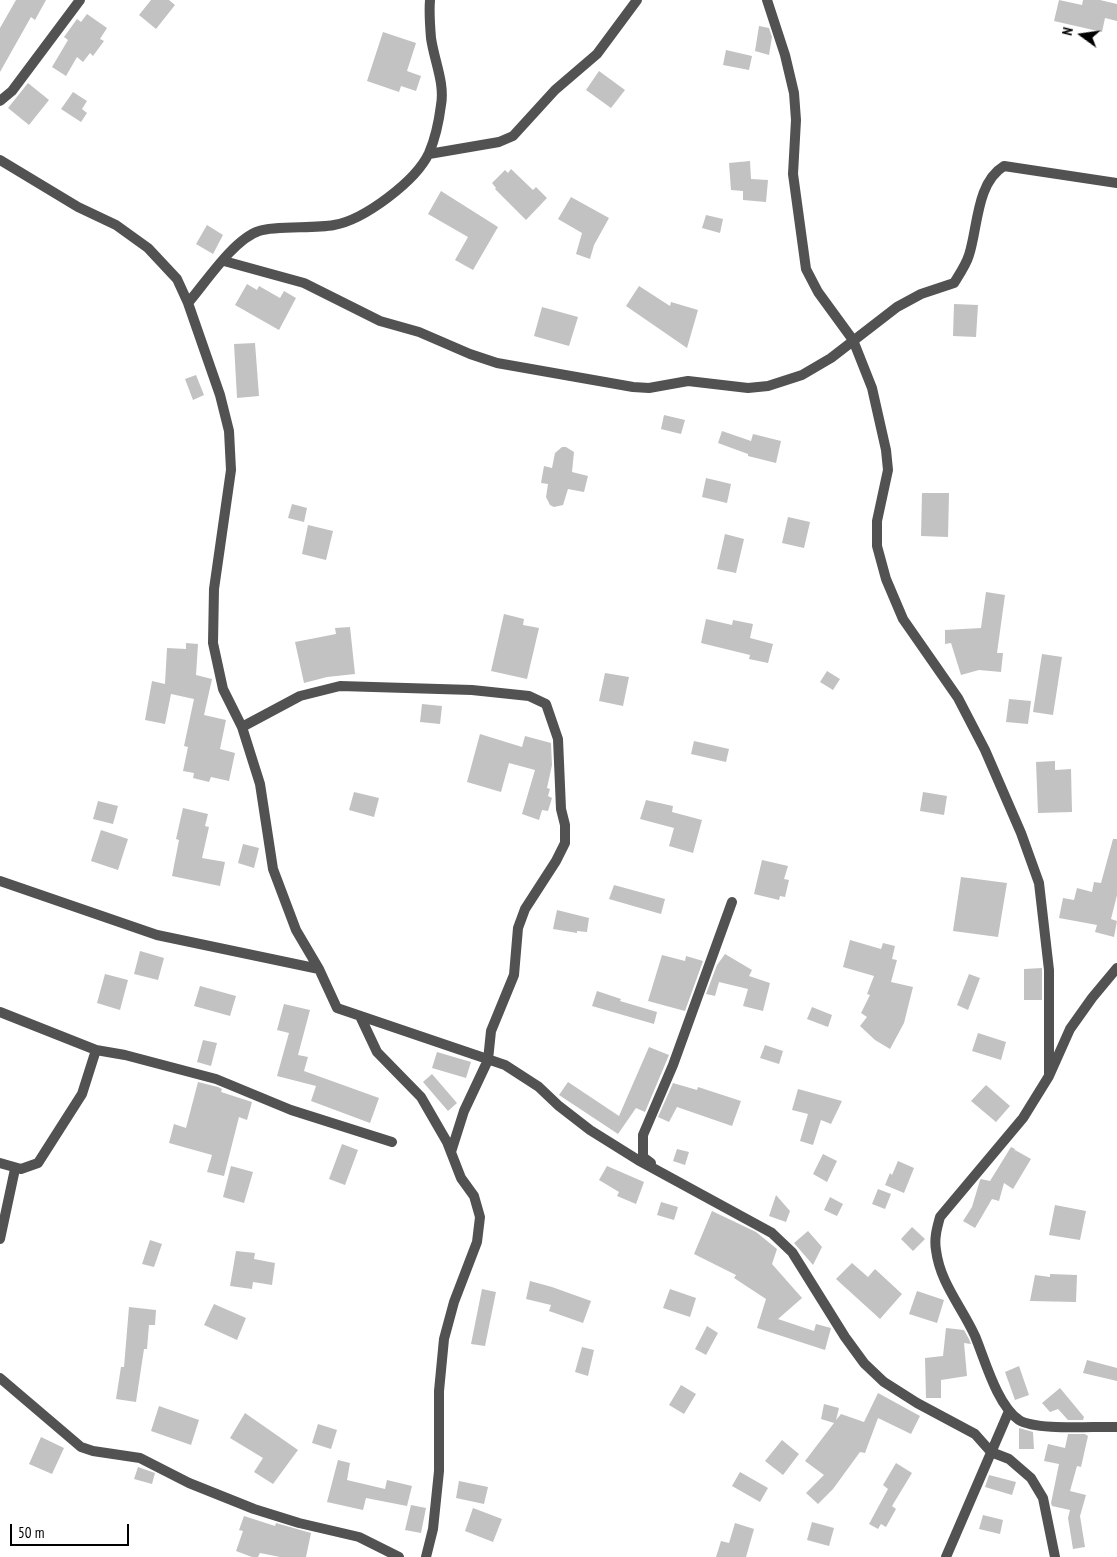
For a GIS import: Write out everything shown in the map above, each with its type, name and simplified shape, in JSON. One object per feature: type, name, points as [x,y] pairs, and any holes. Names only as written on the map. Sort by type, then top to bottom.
[{"type":"street","points":[[0,101],[12,91],[80,0]]},
{"type":"street","points":[[188,303],[224,261],[234,245],[260,230],[336,225],[364,215],[417,171],[429,154],[442,103],[441,82],[431,39],[430,0]]},
{"type":"street","points":[[429,154],[499,142],[513,136],[555,90],[597,54],[637,0]]},
{"type":"street","points":[[767,0],[786,55],[794,93],[796,120],[792,174],[806,269],[818,292],[853,340],[872,388],[886,450],[887,478],[877,521],[877,546],[886,579],[904,619],[958,698],[985,750],[1021,833],[1039,883],[1050,970],[1049,1076]]},
{"type":"street","points":[[0,160],[78,207],[116,225],[148,248],[176,279],[188,303],[220,395],[229,431],[231,470],[214,588],[213,643],[223,689],[242,727],[260,784],[273,869],[296,930],[319,969],[337,1008],[505,1065],[539,1087],[559,1106],[590,1130],[772,1233],[792,1252],[845,1337],[864,1362],[884,1382],[900,1393],[975,1434],[991,1452],[1009,1460],[1031,1478],[1043,1498],[1055,1557]]},
{"type":"street","points":[[224,261],[304,283],[380,321],[419,332],[470,354],[498,363],[633,387],[649,388],[688,381],[748,388],[768,386],[802,375],[831,358],[853,340],[913,298],[954,283],[969,258],[986,188],[996,171],[1004,166],[1117,183]]},
{"type":"street","points":[[242,727],[300,696],[340,686],[472,690],[528,696],[546,704],[558,739],[561,808],[565,825],[565,843],[556,861],[525,909],[518,928],[514,975],[491,1031],[488,1060],[464,1112],[451,1152]]},
{"type":"street","points":[[0,881],[157,935],[319,969]]},
{"type":"street","points":[[659,1170],[643,1157],[644,1135],[673,1065],[732,902]]},
{"type":"street","points":[[1117,968],[1070,1029],[1049,1076],[1023,1118],[940,1217],[935,1235],[936,1250],[944,1280],[974,1335],[991,1377],[1009,1411],[1020,1420],[1034,1426],[1117,1427]]},
{"type":"street","points":[[0,1012],[96,1050],[125,1055],[216,1079],[291,1110],[392,1142]]},
{"type":"street","points":[[360,1016],[377,1052],[421,1097],[451,1152],[461,1178],[474,1196],[480,1217],[477,1242],[454,1302],[444,1339],[439,1391],[439,1471],[433,1529],[426,1557]]},
{"type":"street","points":[[0,1163],[14,1169],[28,1168],[38,1163],[82,1094],[96,1050]]},
{"type":"street","points":[[0,1239],[14,1169]]},
{"type":"street","points":[[0,1378],[80,1447],[93,1451],[140,1458],[189,1482],[254,1508],[299,1523],[359,1537],[399,1557]]},
{"type":"street","points":[[946,1557],[1009,1411]]},
{"type":"building","points":[[16,0],[46,0],[35,20],[31,17],[0,72],[0,28]]},
{"type":"building","points":[[151,0],[169,0],[175,5],[156,29],[139,15]]},
{"type":"building","points":[[1059,0],[1082,5],[1083,0],[1100,0],[1117,4],[1117,21],[1105,18],[1102,32],[1054,21]]},
{"type":"building","points":[[87,14],[107,28],[100,39],[104,41],[93,56],[90,53],[83,62],[77,57],[66,76],[52,67],[68,40],[64,37],[77,19],[81,22]]},
{"type":"building","points":[[759,26],[769,28],[772,37],[769,55],[755,51]]},
{"type":"building","points":[[383,32],[416,43],[407,71],[421,76],[416,91],[401,86],[399,92],[367,81]]},
{"type":"building","points":[[726,50],[752,56],[749,70],[723,65]]},
{"type":"building","points":[[599,71],[625,90],[611,108],[586,90]]},
{"type":"building","points":[[28,83],[49,100],[29,125],[8,108]]},
{"type":"building","points":[[73,92],[87,101],[82,109],[87,113],[81,122],[61,109]]},
{"type":"building","points":[[750,161],[751,179],[768,180],[766,202],[743,200],[743,191],[731,190],[729,163]]},
{"type":"building","points":[[511,169],[533,190],[536,187],[547,198],[526,220],[495,189],[492,183],[505,170],[508,173]]},
{"type":"building","points":[[441,191],[498,227],[473,270],[455,260],[468,237],[428,214]]},
{"type":"building","points":[[571,197],[609,218],[594,245],[590,259],[576,254],[582,233],[558,219]]},
{"type":"building","points":[[706,215],[723,219],[720,233],[702,228]]},
{"type":"building","points":[[207,225],[223,235],[213,254],[196,244]]},
{"type":"building","points":[[247,284],[257,290],[259,286],[280,298],[284,291],[296,298],[279,330],[235,305]]},
{"type":"building","points":[[639,286],[670,306],[671,302],[698,310],[687,348],[626,306]]},
{"type":"building","points":[[954,304],[978,305],[976,337],[953,336]]},
{"type":"building","points":[[542,307],[578,317],[569,346],[534,336]]},
{"type":"building","points":[[255,343],[259,396],[237,398],[234,344]]},
{"type":"building","points":[[196,375],[204,395],[193,400],[185,379]]},
{"type":"building","points":[[664,415],[685,420],[681,434],[661,429]]},
{"type":"building","points":[[722,431],[751,441],[753,434],[781,441],[776,463],[748,456],[748,454],[718,443]]},
{"type":"building","points":[[562,447],[566,447],[574,452],[572,472],[588,476],[584,492],[568,489],[563,505],[554,507],[550,505],[546,497],[548,484],[541,483],[544,466],[552,468],[555,453]]},
{"type":"building","points":[[706,478],[731,484],[727,503],[702,497]]},
{"type":"building","points":[[922,493],[949,493],[948,537],[921,536]]},
{"type":"building","points":[[292,504],[307,508],[304,522],[288,518]]},
{"type":"building","points":[[788,517],[810,522],[804,548],[782,543]]},
{"type":"building","points":[[308,525],[333,531],[326,560],[302,554]]},
{"type":"building","points":[[725,534],[744,539],[736,573],[717,569]]},
{"type":"building","points":[[986,592],[1005,595],[997,653],[1003,653],[1001,672],[979,670],[961,675],[951,643],[945,644],[945,630],[981,628]]},
{"type":"building","points":[[504,614],[524,619],[523,625],[539,628],[527,679],[491,671]]},
{"type":"building","points":[[706,619],[732,625],[733,620],[753,624],[750,638],[773,644],[768,663],[749,659],[750,655],[701,643]]},
{"type":"building","points":[[350,627],[355,674],[327,677],[304,683],[295,642],[336,634],[335,628]]},
{"type":"building","points":[[186,643],[198,644],[196,675],[212,679],[204,715],[226,720],[220,749],[235,753],[229,781],[211,777],[209,782],[193,778],[194,773],[183,771],[188,747],[184,746],[194,699],[171,694],[165,724],[145,720],[152,681],[165,684],[167,648],[186,649]]},
{"type":"building","points":[[1042,654],[1062,657],[1053,715],[1033,712]]},
{"type":"building","points":[[827,671],[840,679],[833,690],[820,682]]},
{"type":"building","points":[[605,673],[629,677],[623,706],[599,701]]},
{"type":"building","points":[[1009,699],[1031,701],[1028,724],[1006,722]]},
{"type":"building","points":[[422,704],[442,706],[440,724],[420,722]]},
{"type":"building","points":[[480,734],[522,747],[525,736],[551,743],[552,765],[547,788],[550,789],[548,796],[552,798],[548,811],[542,810],[539,820],[522,814],[535,770],[509,763],[501,792],[467,782]]},
{"type":"building","points":[[694,741],[729,749],[726,762],[691,754]]},
{"type":"building","points":[[1055,761],[1055,770],[1071,769],[1072,812],[1038,813],[1036,762]]},
{"type":"building","points":[[354,792],[379,798],[374,817],[349,810]]},
{"type":"building","points":[[923,792],[947,796],[944,815],[920,811]]},
{"type":"building","points":[[646,800],[673,806],[672,812],[702,820],[693,853],[669,846],[674,828],[640,819]]},
{"type":"building","points":[[98,801],[118,806],[113,824],[93,819]]},
{"type":"building","points":[[183,808],[208,814],[205,826],[209,827],[202,858],[225,862],[220,886],[172,876],[179,840],[176,839]]},
{"type":"building","points":[[101,830],[128,839],[118,870],[91,861]]},
{"type":"building","points":[[1113,839],[1117,839],[1117,895],[1111,919],[1117,921],[1114,937],[1095,932],[1097,925],[1059,918],[1063,898],[1074,900],[1077,888],[1092,892],[1094,882],[1101,883]]},
{"type":"building","points":[[243,844],[259,848],[254,868],[238,863]]},
{"type":"building","points":[[762,860],[788,866],[784,879],[789,880],[785,897],[780,896],[779,900],[754,894]]},
{"type":"building","points":[[961,877],[1007,883],[998,937],[953,931]]},
{"type":"building","points":[[614,885],[665,899],[661,914],[609,899]]},
{"type":"building","points":[[557,910],[589,918],[587,932],[577,931],[577,933],[553,929]]},
{"type":"building","points":[[850,940],[881,949],[883,943],[895,946],[892,959],[897,960],[891,982],[913,987],[904,1023],[890,1049],[875,1040],[860,1026],[867,1017],[861,1013],[870,995],[867,994],[874,976],[843,967]]},
{"type":"building","points":[[140,951],[164,958],[158,980],[134,974]]},
{"type":"building","points":[[725,954],[752,970],[749,976],[770,983],[763,1011],[743,1006],[748,989],[719,982],[715,996],[706,994],[717,965]]},
{"type":"building","points":[[662,955],[685,961],[686,956],[703,961],[685,1011],[648,1001]]},
{"type":"building","points":[[1042,968],[1042,1000],[1024,1000],[1024,969]]},
{"type":"building","points":[[105,974],[128,980],[120,1010],[97,1003]]},
{"type":"building","points":[[969,974],[980,978],[968,1010],[957,1005]]},
{"type":"building","points":[[200,986],[236,996],[230,1016],[194,1006]]},
{"type":"building","points":[[597,991],[621,999],[620,1001],[657,1012],[654,1024],[592,1006]]},
{"type":"building","points":[[284,1004],[310,1010],[298,1055],[308,1057],[304,1071],[379,1098],[370,1123],[311,1101],[316,1086],[277,1076],[289,1033],[277,1030]]},
{"type":"building","points":[[812,1007],[832,1015],[828,1027],[807,1019]]},
{"type":"building","points":[[978,1033],[1006,1042],[1001,1060],[972,1051]]},
{"type":"building","points":[[203,1040],[217,1043],[211,1066],[197,1062]]},
{"type":"building","points":[[765,1045],[783,1051],[779,1064],[760,1058]]},
{"type":"building","points":[[649,1047],[669,1055],[645,1112],[636,1108],[618,1134],[559,1095],[568,1082],[619,1116]]},
{"type":"building","points":[[437,1052],[471,1062],[466,1078],[432,1068]]},
{"type":"building","points":[[432,1074],[457,1103],[448,1111],[423,1082]]},
{"type":"building","points":[[198,1082],[218,1087],[222,1089],[221,1092],[252,1102],[247,1120],[239,1117],[224,1176],[207,1172],[212,1155],[169,1143],[174,1124],[186,1128]]},
{"type":"building","points":[[673,1083],[697,1090],[698,1087],[741,1101],[732,1126],[677,1107],[669,1122],[658,1117]]},
{"type":"building","points":[[986,1085],[1010,1106],[996,1122],[971,1101]]},
{"type":"building","points":[[798,1089],[842,1101],[831,1124],[821,1120],[813,1145],[800,1141],[808,1114],[792,1110]]},
{"type":"building","points":[[342,1144],[358,1150],[345,1185],[329,1179]]},
{"type":"building","points":[[1011,1147],[1015,1149],[1014,1153],[1015,1150],[1031,1159],[1013,1189],[1004,1183],[999,1201],[992,1199],[975,1228],[963,1221],[972,1207],[980,1180],[990,1181]]},
{"type":"building","points":[[677,1149],[689,1152],[685,1165],[673,1161]]},
{"type":"building","points":[[823,1154],[837,1161],[827,1182],[813,1174]]},
{"type":"building","points":[[898,1161],[914,1168],[904,1193],[885,1185]]},
{"type":"building","points":[[231,1166],[253,1172],[244,1203],[223,1197]]},
{"type":"building","points":[[607,1166],[644,1182],[636,1204],[617,1196],[619,1192],[599,1180]]},
{"type":"building","points":[[878,1189],[891,1194],[885,1209],[872,1204]]},
{"type":"building","points":[[776,1195],[790,1211],[786,1222],[769,1216]]},
{"type":"building","points":[[830,1197],[843,1204],[837,1216],[824,1210]]},
{"type":"building","points":[[661,1202],[678,1207],[674,1220],[657,1215]]},
{"type":"building","points":[[1055,1205],[1086,1211],[1080,1240],[1049,1235]]},
{"type":"building","points":[[712,1211],[756,1232],[777,1249],[772,1264],[802,1298],[778,1319],[814,1331],[816,1324],[831,1328],[825,1350],[757,1328],[766,1299],[734,1278],[736,1275],[694,1254]]},
{"type":"building","points":[[912,1227],[925,1239],[913,1251],[901,1239]]},
{"type":"building","points":[[808,1231],[822,1247],[813,1265],[794,1243]]},
{"type":"building","points":[[150,1240],[162,1244],[154,1267],[142,1264]]},
{"type":"building","points":[[236,1251],[255,1253],[254,1259],[275,1263],[272,1285],[253,1282],[252,1289],[230,1286]]},
{"type":"building","points":[[852,1263],[868,1277],[875,1269],[902,1294],[880,1319],[836,1279]]},
{"type":"building","points":[[1050,1274],[1077,1275],[1076,1302],[1030,1301],[1035,1275],[1050,1277]]},
{"type":"building","points":[[530,1281],[591,1301],[583,1323],[549,1311],[551,1305],[526,1299]]},
{"type":"building","points":[[482,1289],[496,1292],[485,1346],[471,1344]]},
{"type":"building","points":[[670,1289],[696,1298],[690,1317],[663,1308]]},
{"type":"building","points":[[917,1291],[944,1300],[937,1323],[909,1314]]},
{"type":"building","points":[[214,1304],[246,1318],[237,1340],[204,1325]]},
{"type":"building","points":[[129,1307],[156,1310],[155,1325],[149,1325],[147,1349],[144,1349],[136,1402],[116,1399],[121,1367],[124,1367]]},
{"type":"building","points":[[707,1326],[718,1333],[706,1355],[695,1349]]},
{"type":"building","points":[[946,1328],[964,1330],[969,1339],[971,1344],[964,1343],[967,1376],[941,1380],[941,1398],[926,1398],[925,1358],[943,1356]]},
{"type":"building","points":[[582,1347],[594,1350],[588,1376],[575,1372]]},
{"type":"building","points":[[1087,1360],[1117,1368],[1117,1381],[1083,1373]]},
{"type":"building","points":[[1019,1366],[1029,1395],[1015,1400],[1005,1372]]},
{"type":"building","points":[[681,1385],[696,1394],[684,1414],[669,1405]]},
{"type":"building","points":[[1060,1388],[1084,1417],[1083,1420],[1068,1420],[1058,1409],[1050,1412],[1042,1403]]},
{"type":"building","points":[[878,1393],[920,1416],[911,1434],[878,1418],[865,1453],[860,1452],[833,1489],[818,1504],[806,1493],[824,1475],[805,1461],[834,1423],[821,1419],[824,1404],[839,1408],[836,1420],[841,1414],[864,1422]]},
{"type":"building","points":[[159,1406],[199,1420],[191,1445],[151,1431]]},
{"type":"building","points":[[245,1413],[298,1450],[273,1484],[254,1472],[263,1458],[230,1438]]},
{"type":"building","points":[[318,1424],[337,1430],[331,1449],[312,1443]]},
{"type":"building","points":[[1019,1428],[1033,1432],[1034,1449],[1019,1449]]},
{"type":"building","points":[[1068,1434],[1085,1434],[1088,1436],[1081,1467],[1077,1466],[1070,1491],[1086,1495],[1080,1516],[1085,1547],[1073,1549],[1068,1518],[1070,1510],[1052,1506],[1051,1503],[1059,1464],[1044,1461],[1048,1444],[1065,1448]]},
{"type":"building","points":[[41,1437],[64,1448],[52,1474],[29,1464]]},
{"type":"building","points":[[782,1440],[799,1454],[783,1475],[765,1461]]},
{"type":"building","points":[[338,1460],[350,1463],[347,1480],[385,1489],[387,1480],[412,1486],[407,1506],[366,1498],[363,1510],[327,1502]]},
{"type":"building","points":[[896,1463],[912,1473],[892,1506],[896,1509],[886,1527],[881,1524],[878,1529],[869,1524],[888,1489],[883,1485]]},
{"type":"building","points":[[138,1467],[155,1473],[152,1484],[134,1479]]},
{"type":"building","points":[[740,1472],[768,1488],[760,1502],[732,1486]]},
{"type":"building","points":[[989,1475],[1016,1482],[1012,1495],[985,1487]]},
{"type":"building","points":[[459,1481],[488,1487],[484,1504],[456,1498]]},
{"type":"building","points":[[411,1505],[426,1508],[421,1533],[405,1530]]},
{"type":"building","points":[[473,1508],[502,1519],[493,1542],[465,1531]]},
{"type":"building","points":[[983,1515],[1003,1520],[1000,1534],[979,1529]]},
{"type":"building","points":[[244,1516],[275,1526],[276,1523],[311,1533],[306,1557],[280,1557],[260,1553],[258,1557],[252,1557],[236,1551],[243,1531],[239,1530]]},
{"type":"building","points":[[812,1522],[834,1528],[829,1546],[807,1540]]},
{"type":"building","points":[[735,1523],[754,1529],[746,1557],[716,1557],[721,1541],[729,1543]]}]
